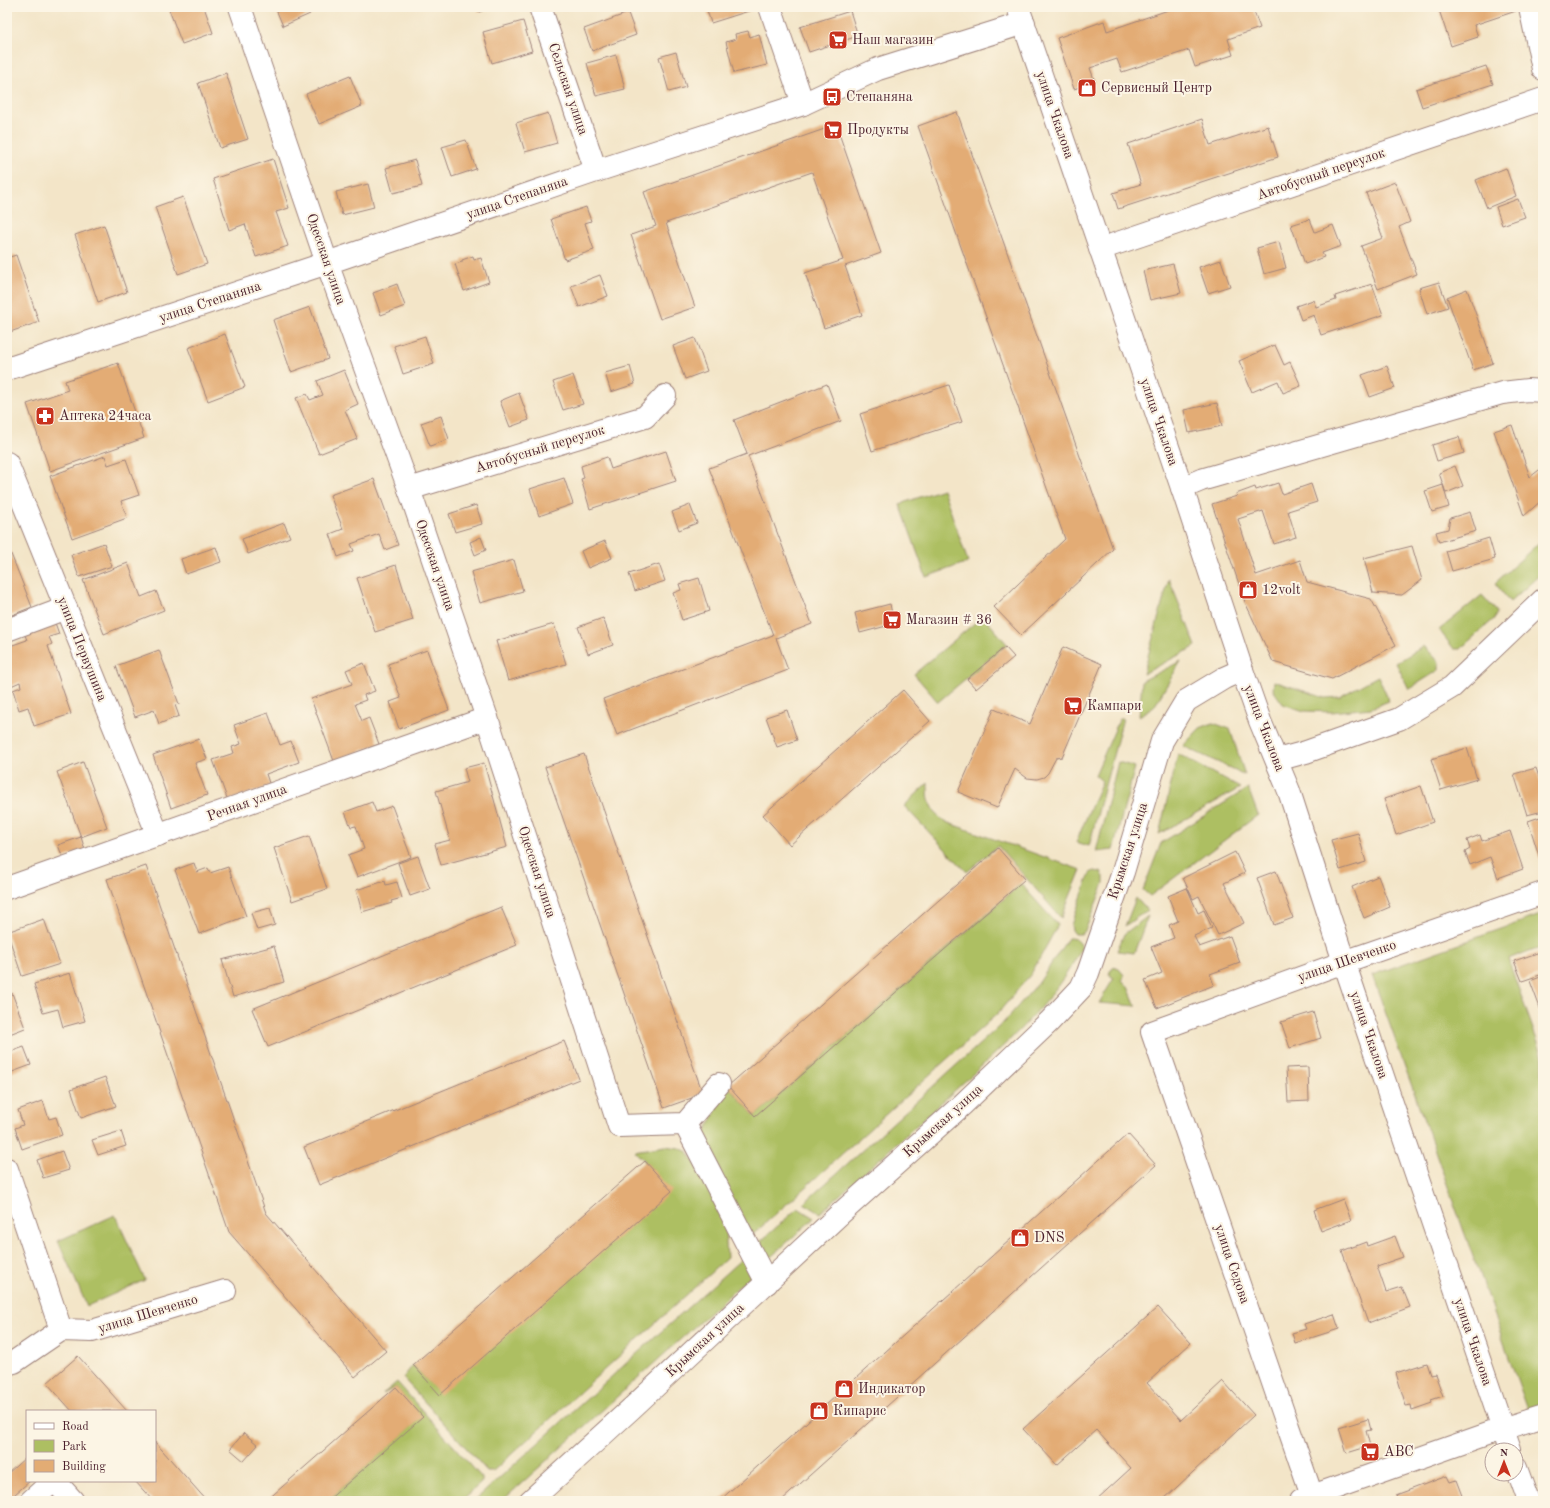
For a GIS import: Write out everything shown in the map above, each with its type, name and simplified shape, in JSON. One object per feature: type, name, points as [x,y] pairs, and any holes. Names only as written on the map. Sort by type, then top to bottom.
[{"type":"street","name":"Одесская улица","points":[[240,7],[327,263],[409,489],[487,718],[619,1126],[684,1124]]},
{"type":"street","name":"Сельская улица","points":[[540,7],[596,171]]},
{"type":"street","points":[[770,7],[803,104]]},
{"type":"street","points":[[1530,7],[1543,69]]},
{"type":"street","name":"улица Степаняна","points":[[7,369],[327,263],[596,171],[803,104],[878,69],[1021,15]]},
{"type":"street","name":"улица Чкалова","points":[[1021,15],[1182,488],[1242,670],[1260,721],[1289,791],[1344,962],[1507,1442]]},
{"type":"street","name":"Автобусный переулок","points":[[1100,249],[1543,98]]},
{"type":"street","points":[[1182,488],[1201,480],[1502,393],[1528,390],[1543,391]]},
{"type":"street","name":"Автобусный переулок","points":[[409,489],[645,417],[665,396]]},
{"type":"street","name":"улица Первушина","points":[[7,463],[158,835]]},
{"type":"street","points":[[1277,760],[1306,752],[1399,719],[1452,687],[1543,600]]},
{"type":"street","points":[[7,630],[66,608]]},
{"type":"street","name":"Крымская улица","points":[[530,1501],[633,1408],[840,1214],[962,1105],[1044,1027],[1081,988],[1123,872],[1162,741],[1186,701],[1224,678],[1242,670]]},
{"type":"street","name":"Речная улица","points":[[7,888],[487,718]]},
{"type":"street","name":"улица Шевченко","points":[[1152,1032],[1344,962],[1543,893]]},
{"type":"street","name":"улица Седова","points":[[1152,1032],[1307,1498]]},
{"type":"street","points":[[719,1084],[684,1124],[767,1283]]},
{"type":"street","points":[[7,1169],[61,1330],[10,1363]]},
{"type":"street","name":"улица Шевченко","points":[[61,1330],[92,1331],[226,1291]]},
{"type":"street","points":[[1307,1498],[1543,1416]]},
{"type":"street","points":[[31,1501],[53,1482]]},
{"type":"street","points":[[55,1482],[73,1501]]},
{"type":"street","points":[[1521,1482],[1528,1501]]},
{"type":"green space","points":[[943,489],[968,562],[926,577],[900,504]]},
{"type":"green space","points":[[1543,539],[1543,572],[1510,602],[1495,583]]},
{"type":"green space","points":[[1169,579],[1196,646],[1143,674]]},
{"type":"green space","points":[[1482,595],[1497,612],[1494,619],[1460,649],[1454,649],[1439,630]]},
{"type":"green space","points":[[983,616],[1007,644],[938,702],[914,674]]},
{"type":"green space","points":[[1424,646],[1439,662],[1439,670],[1409,689],[1396,663]]},
{"type":"green space","points":[[1181,661],[1154,707],[1139,717],[1142,681]]},
{"type":"green space","points":[[1378,676],[1389,701],[1371,708],[1332,712],[1304,711],[1283,704],[1273,690],[1274,681],[1325,698],[1339,697]]},
{"type":"green space","points":[[1120,718],[1123,718],[1089,846],[1076,842],[1102,781],[1095,775]]},
{"type":"green space","points":[[1213,723],[1230,729],[1245,775],[1183,746],[1200,728]]},
{"type":"green space","points":[[1178,754],[1240,788],[1159,834]]},
{"type":"green space","points":[[1118,762],[1135,767],[1113,850],[1096,852]]},
{"type":"green space","points":[[928,783],[930,804],[943,821],[1081,870],[1061,918],[998,846],[967,872],[904,806]]},
{"type":"green space","points":[[1248,788],[1258,815],[1150,896],[1143,890],[1161,843]]},
{"type":"green space","points":[[1094,871],[1101,872],[1104,877],[1104,883],[1085,931],[1081,934],[1075,934],[1071,925],[1090,873]]},
{"type":"green space","points":[[1021,884],[1058,925],[1031,974],[998,1013],[749,1238],[701,1141],[728,1086],[755,1116]]},
{"type":"green space","points":[[1136,898],[1147,910],[1125,926]]},
{"type":"green space","points":[[1543,914],[1543,946],[1508,959],[1543,1057],[1543,1405],[1528,1410],[1372,975]]},
{"type":"green space","points":[[1148,916],[1134,953],[1117,951],[1124,934]]},
{"type":"green space","points":[[1068,938],[1073,938],[1080,943],[1082,947],[1056,989],[1024,1026],[820,1213],[804,1203],[1004,1022],[1040,981]]},
{"type":"green space","points":[[1114,967],[1119,969],[1124,975],[1122,980],[1128,987],[1136,1006],[1099,1003],[1114,978],[1109,975],[1110,971]]},
{"type":"green space","points":[[665,1146],[679,1148],[688,1152],[709,1184],[725,1227],[727,1258],[493,1471],[487,1471],[403,1378],[413,1365],[440,1394],[645,1161],[634,1151]]},
{"type":"green space","points":[[798,1208],[814,1218],[762,1265],[753,1248]]},
{"type":"green space","points":[[115,1215],[145,1280],[87,1306],[58,1241]]},
{"type":"green space","points":[[747,1254],[756,1271],[502,1501],[474,1501]]},
{"type":"green space","points":[[397,1382],[482,1478],[482,1482],[461,1501],[327,1501],[422,1417],[396,1387],[383,1394]]},
{"type":"building","points":[[168,7],[204,7],[213,33],[182,44]]},
{"type":"building","points":[[275,7],[307,7],[310,14],[283,26]]},
{"type":"building","points":[[477,7],[493,7],[479,12]]},
{"type":"building","points":[[706,7],[751,7],[752,10],[711,23]]},
{"type":"building","points":[[1177,7],[1259,7],[1253,9],[1260,28],[1228,39],[1233,55],[1195,67],[1189,50],[1122,72],[1117,59],[1090,68],[1095,82],[1074,89],[1057,38],[1104,21],[1107,31]]},
{"type":"building","points":[[1438,7],[1514,7],[1516,11],[1474,25],[1478,37],[1451,46]]},
{"type":"building","points":[[850,11],[858,36],[809,52],[800,27]]},
{"type":"building","points":[[628,13],[636,35],[592,51],[584,29]]},
{"type":"building","points":[[523,21],[532,51],[492,63],[483,32]]},
{"type":"building","points":[[748,31],[750,37],[759,34],[767,65],[734,73],[726,42],[736,39],[735,34]]},
{"type":"building","points":[[676,52],[686,87],[669,92],[659,57]]},
{"type":"building","points":[[616,55],[625,89],[596,96],[587,63]]},
{"type":"building","points":[[1486,66],[1493,84],[1422,107],[1416,89]]},
{"type":"building","points":[[226,73],[248,139],[220,148],[198,83]]},
{"type":"building","points":[[350,76],[362,106],[319,124],[306,94]]},
{"type":"building","points":[[957,112],[1113,549],[1021,635],[994,607],[1065,539],[918,126]]},
{"type":"building","points":[[548,113],[557,143],[525,152],[516,123]]},
{"type":"building","points":[[1202,119],[1210,145],[1268,126],[1278,157],[1118,209],[1113,193],[1141,184],[1128,144]]},
{"type":"building","points":[[836,125],[881,253],[845,266],[862,315],[824,328],[805,273],[843,260],[812,172],[666,223],[695,307],[660,319],[631,235],[656,226],[644,192]]},
{"type":"building","points":[[466,140],[476,169],[452,177],[442,147]]},
{"type":"building","points":[[273,159],[289,208],[276,212],[288,246],[256,257],[245,224],[229,230],[213,179]]},
{"type":"building","points":[[415,160],[422,186],[393,193],[386,168]]},
{"type":"building","points":[[1506,168],[1516,196],[1487,208],[1476,180]]},
{"type":"building","points":[[1395,182],[1410,222],[1399,227],[1417,274],[1378,289],[1361,246],[1383,238],[1366,193]]},
{"type":"building","points":[[368,184],[374,207],[342,215],[336,192]]},
{"type":"building","points":[[183,197],[207,264],[178,274],[155,207]]},
{"type":"building","points":[[1518,199],[1525,217],[1502,225],[1496,207]]},
{"type":"building","points":[[586,207],[591,221],[585,223],[594,250],[565,260],[551,219]]},
{"type":"building","points":[[1310,219],[1315,232],[1333,225],[1341,246],[1322,253],[1324,257],[1305,264],[1291,225]]},
{"type":"building","points":[[104,225],[127,292],[98,302],[75,235]]},
{"type":"building","points":[[1279,242],[1286,268],[1264,274],[1257,248]]},
{"type":"building","points":[[16,255],[39,322],[10,332],[7,323],[7,258]]},
{"type":"building","points":[[473,256],[474,260],[481,258],[489,282],[464,291],[455,264]]},
{"type":"building","points":[[1221,260],[1230,286],[1208,293],[1199,267]]},
{"type":"building","points":[[1173,264],[1181,293],[1150,300],[1143,271]]},
{"type":"building","points":[[600,275],[608,296],[579,307],[571,286]]},
{"type":"building","points":[[1439,282],[1448,307],[1427,314],[1419,288]]},
{"type":"building","points":[[397,284],[405,306],[381,315],[373,293]]},
{"type":"building","points":[[1372,284],[1383,315],[1321,335],[1314,315],[1301,320],[1296,306],[1313,300],[1316,307],[1336,300],[1335,296]]},
{"type":"building","points":[[1467,289],[1493,363],[1473,370],[1447,297]]},
{"type":"building","points":[[310,307],[328,359],[291,372],[273,320]]},
{"type":"building","points":[[225,334],[245,387],[208,401],[188,348]]},
{"type":"building","points":[[425,336],[434,364],[403,374],[394,346]]},
{"type":"building","points":[[695,338],[707,371],[685,379],[673,346]]},
{"type":"building","points":[[1275,345],[1284,365],[1290,362],[1301,386],[1283,393],[1278,381],[1252,392],[1239,361]]},
{"type":"building","points":[[118,363],[144,438],[50,471],[27,404],[68,390],[65,381]]},
{"type":"building","points":[[630,366],[635,384],[611,392],[605,373]]},
{"type":"building","points":[[1387,366],[1395,388],[1370,397],[1362,375]]},
{"type":"building","points":[[344,370],[358,404],[345,410],[357,439],[319,454],[296,398],[307,394],[310,400],[323,395],[317,381]]},
{"type":"building","points":[[573,375],[583,404],[563,410],[553,382]]},
{"type":"building","points":[[827,384],[841,421],[748,456],[812,624],[776,638],[788,670],[617,735],[603,699],[773,635],[709,468],[747,454],[734,420]]},
{"type":"building","points":[[949,385],[962,422],[872,451],[860,414]]},
{"type":"building","points":[[519,393],[529,420],[510,427],[500,401]]},
{"type":"building","points":[[1217,403],[1222,426],[1189,433],[1184,410]]},
{"type":"building","points":[[441,416],[449,439],[430,446],[421,423]]},
{"type":"building","points":[[1512,425],[1530,477],[1543,467],[1543,499],[1524,516],[1494,431]]},
{"type":"building","points":[[1459,437],[1464,453],[1437,461],[1432,445]]},
{"type":"building","points":[[666,451],[676,481],[590,509],[581,479],[584,478],[581,466],[607,457],[611,469]]},
{"type":"building","points":[[105,456],[108,465],[126,459],[139,495],[121,501],[127,518],[72,538],[50,476]]},
{"type":"building","points":[[1455,466],[1463,486],[1446,493],[1439,473]]},
{"type":"building","points":[[564,478],[573,504],[539,516],[530,489]]},
{"type":"building","points":[[374,479],[398,545],[385,550],[379,534],[351,544],[354,551],[338,557],[330,534],[343,529],[330,495]]},
{"type":"building","points":[[1278,483],[1282,494],[1311,484],[1317,502],[1288,511],[1296,537],[1274,544],[1263,511],[1238,519],[1256,575],[1300,560],[1307,582],[1371,599],[1396,645],[1332,679],[1273,662],[1245,602],[1212,504],[1237,496],[1236,494],[1255,487],[1256,490]]},
{"type":"building","points":[[1443,485],[1449,507],[1432,512],[1425,491]]},
{"type":"building","points":[[476,505],[482,524],[455,532],[449,514]]},
{"type":"building","points":[[690,505],[697,523],[679,530],[672,512]]},
{"type":"building","points":[[1470,512],[1476,531],[1439,542],[1436,532],[1448,529],[1450,518]]},
{"type":"building","points":[[284,523],[290,537],[248,554],[242,539]]},
{"type":"building","points":[[481,537],[486,550],[475,555],[470,542]]},
{"type":"building","points":[[1489,538],[1495,559],[1452,571],[1446,551]]},
{"type":"building","points":[[605,541],[612,558],[588,568],[581,551]]},
{"type":"building","points":[[104,543],[112,566],[79,577],[71,555]]},
{"type":"building","points":[[7,544],[32,607],[7,617]]},
{"type":"building","points":[[1412,546],[1422,580],[1402,595],[1373,593],[1364,558]]},
{"type":"building","points":[[216,547],[221,562],[186,574],[181,559]]},
{"type":"building","points":[[514,560],[523,591],[480,603],[471,572]]},
{"type":"building","points":[[128,563],[141,597],[156,591],[164,610],[104,634],[83,580]]},
{"type":"building","points":[[659,564],[665,581],[635,591],[629,574]]},
{"type":"building","points":[[396,565],[413,620],[375,632],[357,578]]},
{"type":"building","points":[[699,578],[709,611],[682,620],[673,593],[681,590],[679,584]]},
{"type":"building","points":[[890,604],[894,624],[860,633],[855,613]]},
{"type":"building","points":[[603,618],[613,645],[588,654],[578,627]]},
{"type":"building","points":[[54,620],[59,634],[49,637],[52,644],[48,646],[71,714],[34,726],[28,707],[19,710],[13,690],[21,687],[20,682],[11,686],[7,675],[7,647],[27,640],[23,630]]},
{"type":"building","points":[[554,624],[566,664],[508,681],[496,641]]},
{"type":"building","points":[[1005,647],[1014,657],[976,689],[967,679]]},
{"type":"building","points":[[1063,647],[1102,664],[1062,757],[1056,758],[1048,773],[1044,777],[1037,779],[1027,778],[1015,769],[997,808],[958,792],[994,709],[1030,724]]},
{"type":"building","points":[[159,650],[179,704],[175,705],[179,716],[159,724],[154,710],[135,717],[116,666]]},
{"type":"building","points":[[427,650],[449,710],[399,729],[390,702],[401,698],[388,664]]},
{"type":"building","points":[[364,663],[375,691],[364,695],[366,700],[355,704],[362,721],[369,718],[379,744],[334,761],[311,699],[352,684],[346,670]]},
{"type":"building","points":[[903,690],[930,721],[790,845],[763,815]]},
{"type":"building","points":[[787,710],[797,740],[777,747],[766,717]]},
{"type":"building","points":[[268,713],[280,745],[291,741],[299,762],[266,774],[270,786],[228,801],[213,760],[234,753],[232,747],[241,744],[234,725]]},
{"type":"building","points":[[199,739],[207,759],[195,763],[207,795],[171,808],[153,755]]},
{"type":"building","points":[[1467,748],[1477,779],[1441,790],[1431,759]]},
{"type":"building","points":[[584,754],[703,1094],[664,1108],[545,767]]},
{"type":"building","points":[[83,762],[107,827],[81,837],[57,772]]},
{"type":"building","points":[[484,763],[507,847],[441,865],[435,844],[450,840],[436,791],[468,782],[464,768]]},
{"type":"building","points":[[1536,768],[1543,789],[1543,811],[1527,815],[1514,774]]},
{"type":"building","points":[[1421,786],[1433,822],[1396,835],[1384,799]]},
{"type":"building","points":[[372,802],[376,812],[392,806],[411,857],[357,877],[348,855],[364,849],[356,826],[351,827],[345,812]]},
{"type":"building","points":[[1543,816],[1543,861],[1541,862],[1528,821]]},
{"type":"building","points":[[1510,831],[1523,869],[1498,878],[1490,857],[1470,865],[1465,852],[1470,849],[1467,840],[1480,835],[1482,841]]},
{"type":"building","points":[[1358,833],[1366,862],[1340,870],[1331,840]]},
{"type":"building","points":[[309,836],[327,889],[292,901],[274,848]]},
{"type":"building","points":[[81,837],[85,850],[63,858],[58,845]]},
{"type":"building","points":[[998,848],[1025,879],[755,1116],[728,1086]]},
{"type":"building","points":[[1235,852],[1245,873],[1224,883],[1244,923],[1218,935],[1199,896],[1193,899],[1183,878]]},
{"type":"building","points":[[418,856],[430,889],[410,896],[398,863]]},
{"type":"building","points":[[194,863],[197,872],[208,868],[210,873],[228,867],[246,916],[199,934],[175,870]]},
{"type":"building","points":[[146,866],[266,1213],[386,1351],[355,1377],[229,1232],[107,879]]},
{"type":"building","points":[[1276,871],[1293,918],[1274,925],[1257,878]]},
{"type":"building","points":[[1378,876],[1390,907],[1364,918],[1352,887]]},
{"type":"building","points":[[385,881],[386,885],[397,882],[402,898],[391,901],[392,903],[362,912],[356,890]]},
{"type":"building","points":[[1187,888],[1198,913],[1204,910],[1212,928],[1194,936],[1199,947],[1230,936],[1240,963],[1210,974],[1214,985],[1157,1008],[1145,980],[1162,973],[1151,947],[1174,938],[1169,925],[1178,921],[1168,896]]},
{"type":"building","points":[[501,907],[517,945],[268,1047],[252,1009]]},
{"type":"building","points":[[270,908],[275,925],[257,930],[251,913]]},
{"type":"building","points":[[44,919],[60,964],[22,976],[7,932]]},
{"type":"building","points":[[274,946],[284,982],[233,997],[222,960]]},
{"type":"building","points":[[1543,951],[1543,974],[1522,981],[1514,961]]},
{"type":"building","points":[[70,973],[85,1021],[63,1027],[58,1009],[43,1013],[34,984]]},
{"type":"building","points":[[1543,976],[1543,1016],[1530,981]]},
{"type":"building","points":[[12,993],[25,1028],[7,1035],[7,994]]},
{"type":"building","points":[[1313,1012],[1321,1038],[1290,1048],[1281,1022]]},
{"type":"building","points":[[564,1041],[579,1079],[319,1185],[304,1147]]},
{"type":"building","points":[[24,1047],[31,1065],[7,1074],[7,1053]]},
{"type":"building","points":[[1308,1067],[1309,1101],[1288,1102],[1286,1068]]},
{"type":"building","points":[[105,1077],[116,1106],[81,1118],[71,1089]]},
{"type":"building","points":[[43,1101],[49,1119],[56,1117],[62,1135],[22,1149],[15,1128],[23,1125],[18,1110]]},
{"type":"building","points":[[121,1131],[126,1146],[98,1155],[92,1140]]},
{"type":"building","points":[[1128,1134],[1156,1165],[781,1501],[719,1501]]},
{"type":"building","points":[[62,1151],[69,1170],[43,1178],[37,1160]]},
{"type":"building","points":[[645,1161],[672,1191],[440,1395],[413,1365]]},
{"type":"building","points":[[1343,1199],[1351,1220],[1321,1231],[1314,1210]]},
{"type":"building","points":[[1395,1236],[1403,1257],[1377,1266],[1386,1292],[1402,1287],[1410,1307],[1368,1323],[1342,1251],[1366,1242],[1367,1246]]},
{"type":"building","points":[[1158,1307],[1191,1343],[1147,1383],[1181,1420],[1223,1381],[1254,1415],[1162,1501],[1095,1501],[1131,1468],[1096,1430],[1057,1465],[1023,1429]]},
{"type":"building","points":[[1334,1314],[1339,1329],[1295,1343],[1292,1333],[1306,1329],[1304,1324]]},
{"type":"building","points":[[78,1356],[126,1410],[71,1410],[47,1383]]},
{"type":"building","points":[[1427,1363],[1431,1375],[1435,1374],[1443,1396],[1431,1400],[1432,1403],[1412,1410],[1411,1405],[1406,1406],[1396,1373]]},
{"type":"building","points":[[396,1387],[423,1417],[327,1501],[266,1501]]},
{"type":"building","points":[[1368,1419],[1371,1430],[1366,1431],[1370,1446],[1347,1453],[1339,1428]]},
{"type":"building","points":[[244,1433],[258,1445],[244,1461],[230,1449]]},
{"type":"building","points":[[156,1443],[207,1501],[153,1501],[136,1482],[156,1482]]},
{"type":"building","points":[[26,1457],[26,1482],[29,1482],[7,1501],[7,1474]]},
{"type":"building","points":[[1447,1476],[1450,1482],[1456,1480],[1464,1501],[1398,1501],[1396,1495]]},
{"type":"place","name":"Наш магазин","points":[[838,40]]},
{"type":"place","name":"Сервисный Центр","points":[[1087,88]]},
{"type":"place","name":"Степаняна","points":[[832,97]]},
{"type":"place","name":"Продукты","points":[[833,130]]},
{"type":"place","name":"Аптека 24часа","points":[[45,416]]},
{"type":"place","name":"12volt","points":[[1248,590]]},
{"type":"place","name":"Магазин # 36","points":[[892,620]]},
{"type":"place","name":"Кампари","points":[[1073,706]]},
{"type":"place","name":"DNS","points":[[1020,1238]]},
{"type":"place","name":"Индикатор","points":[[844,1389]]},
{"type":"place","name":"Кипарис","points":[[819,1411]]},
{"type":"place","name":"ABC","points":[[1370,1452]]}]
